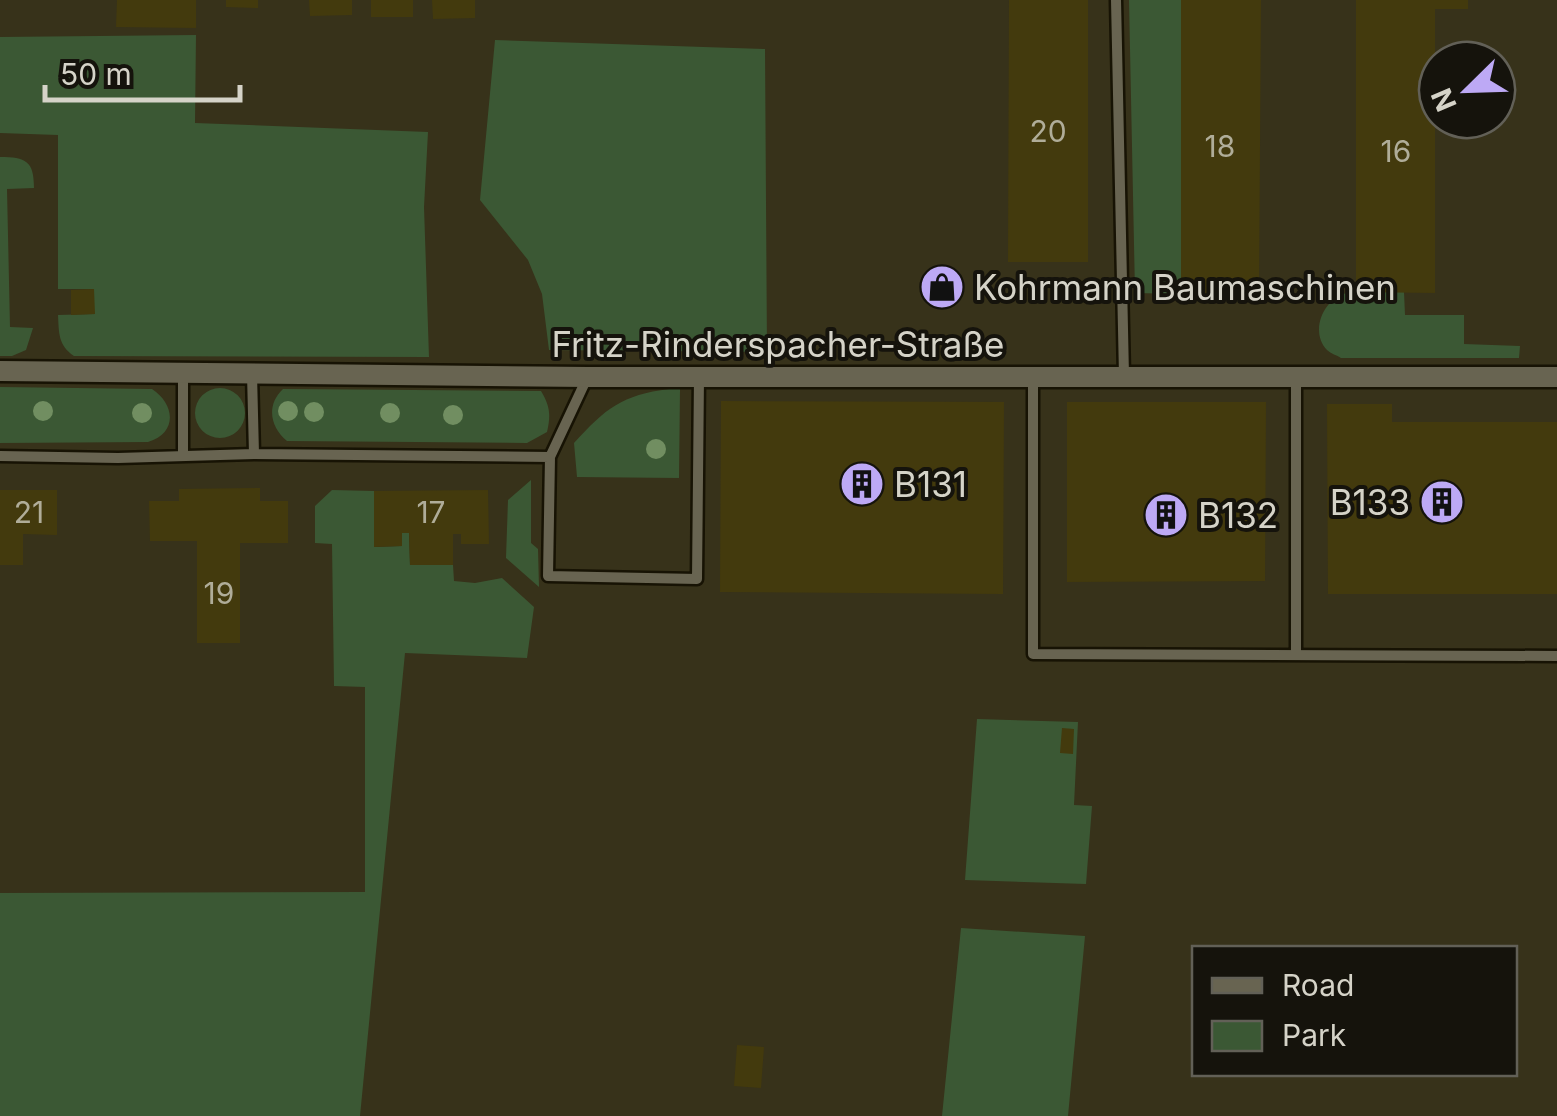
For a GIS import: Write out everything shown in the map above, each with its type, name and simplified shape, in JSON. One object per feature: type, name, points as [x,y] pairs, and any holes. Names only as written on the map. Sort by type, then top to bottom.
[{"type":"street","name":"Fritz-Rinderspacher-Straße","points":[[0,371],[588,377],[1557,377]]},
{"type":"lane","points":[[1116,0],[1124,376]]},
{"type":"lane","points":[[182,456],[183,374]]},
{"type":"lane","points":[[252,374],[254,454]]},
{"type":"lane","points":[[588,377],[550,458],[548,576],[697,579],[698,377]]},
{"type":"lane","points":[[1033,377],[1033,654],[1557,656]]},
{"type":"lane","points":[[1296,377],[1296,655]]},
{"type":"lane","points":[[0,456],[550,458]]},
{"type":"shaded area","points":[[0,0],[1557,0],[1557,1116],[0,1116]]},
{"type":"green space","points":[[1129,0],[1181,0],[1181,294],[1135,293]]},
{"type":"green space","points":[[196,35],[195,123],[428,132],[424,207],[429,357],[74,356],[62,343],[58,315],[94,314],[93,289],[58,289],[58,135],[0,133],[0,37]]},
{"type":"green space","points":[[495,40],[765,49],[767,352],[549,350],[542,294],[528,260],[480,200]]},
{"type":"green space","points":[[0,157],[27,162],[34,179],[34,188],[7,189],[10,327],[33,328],[26,350],[12,356],[0,356]]},
{"type":"green space","points":[[1361,291],[1404,292],[1405,315],[1464,315],[1464,344],[1520,346],[1519,358],[1341,358],[1322,342],[1322,316],[1339,296]]},
{"type":"green space","points":[[0,387],[152,389],[169,410],[169,425],[158,438],[148,442],[0,443]]},
{"type":"green space","points":[[220,388],[238,395],[245,413],[238,431],[220,438],[202,431],[195,413],[202,395]]},
{"type":"green space","points":[[283,389],[541,391],[549,421],[547,432],[527,443],[287,441],[272,416],[274,402]]},
{"type":"green space","points":[[680,389],[679,478],[577,477],[574,443],[596,421],[627,399]]},
{"type":"green space","points":[[531,480],[531,543],[538,549],[539,587],[506,558],[508,500]]},
{"type":"green space","points":[[332,490],[374,491],[375,547],[402,546],[402,533],[409,533],[410,565],[453,565],[454,581],[475,583],[502,578],[534,607],[527,658],[405,653],[360,1116],[0,1116],[0,893],[365,892],[365,687],[334,686],[332,544],[315,543],[315,506]]},
{"type":"green space","points":[[977,719],[1078,722],[1074,805],[1092,806],[1086,884],[965,880]]},
{"type":"green space","points":[[961,928],[1085,936],[1068,1116],[942,1116]]},
{"type":"building","points":[[117,0],[196,0],[196,28],[116,27]]},
{"type":"building","points":[[226,0],[258,0],[258,8],[226,7]]},
{"type":"building","points":[[309,0],[352,0],[352,15],[310,16]]},
{"type":"building","points":[[371,0],[413,0],[413,17],[371,17]]},
{"type":"building","points":[[432,0],[475,0],[475,18],[433,19]]},
{"type":"building","points":[[1009,0],[1088,0],[1088,262],[1008,262]]},
{"type":"building","points":[[1181,0],[1261,0],[1259,293],[1181,294]]},
{"type":"building","points":[[1356,0],[1468,0],[1468,9],[1435,9],[1435,40],[1417,40],[1417,140],[1435,140],[1435,293],[1356,292]]},
{"type":"building","points":[[94,289],[95,314],[71,315],[71,290]]},
{"type":"building","name":"B131","points":[[721,401],[1004,402],[1003,594],[720,592]]},
{"type":"building","name":"B132","points":[[1067,402],[1266,402],[1265,581],[1067,582]]},
{"type":"building","name":"B133","points":[[1327,404],[1392,404],[1392,422],[1557,422],[1557,594],[1328,594]]},
{"type":"building","points":[[260,488],[260,501],[288,501],[288,543],[240,543],[240,643],[197,643],[197,541],[150,541],[149,501],[179,501],[179,489]]},
{"type":"building","points":[[0,490],[57,490],[57,535],[23,534],[23,565],[0,565]]},
{"type":"building","points":[[488,490],[489,544],[461,544],[461,534],[453,534],[453,565],[410,565],[409,533],[402,533],[402,546],[374,547],[374,491]]},
{"type":"building","points":[[1062,728],[1074,729],[1073,754],[1060,753]]},
{"type":"building","points":[[737,1045],[764,1047],[761,1088],[734,1086]]},
{"type":"place","name":"Kohrmann Baumaschinen","points":[[942,287]]},
{"type":"place","name":"B131","points":[[862,484]]},
{"type":"place","name":"B133","points":[[1442,502]]},
{"type":"place","name":"B132","points":[[1166,515]]}]
